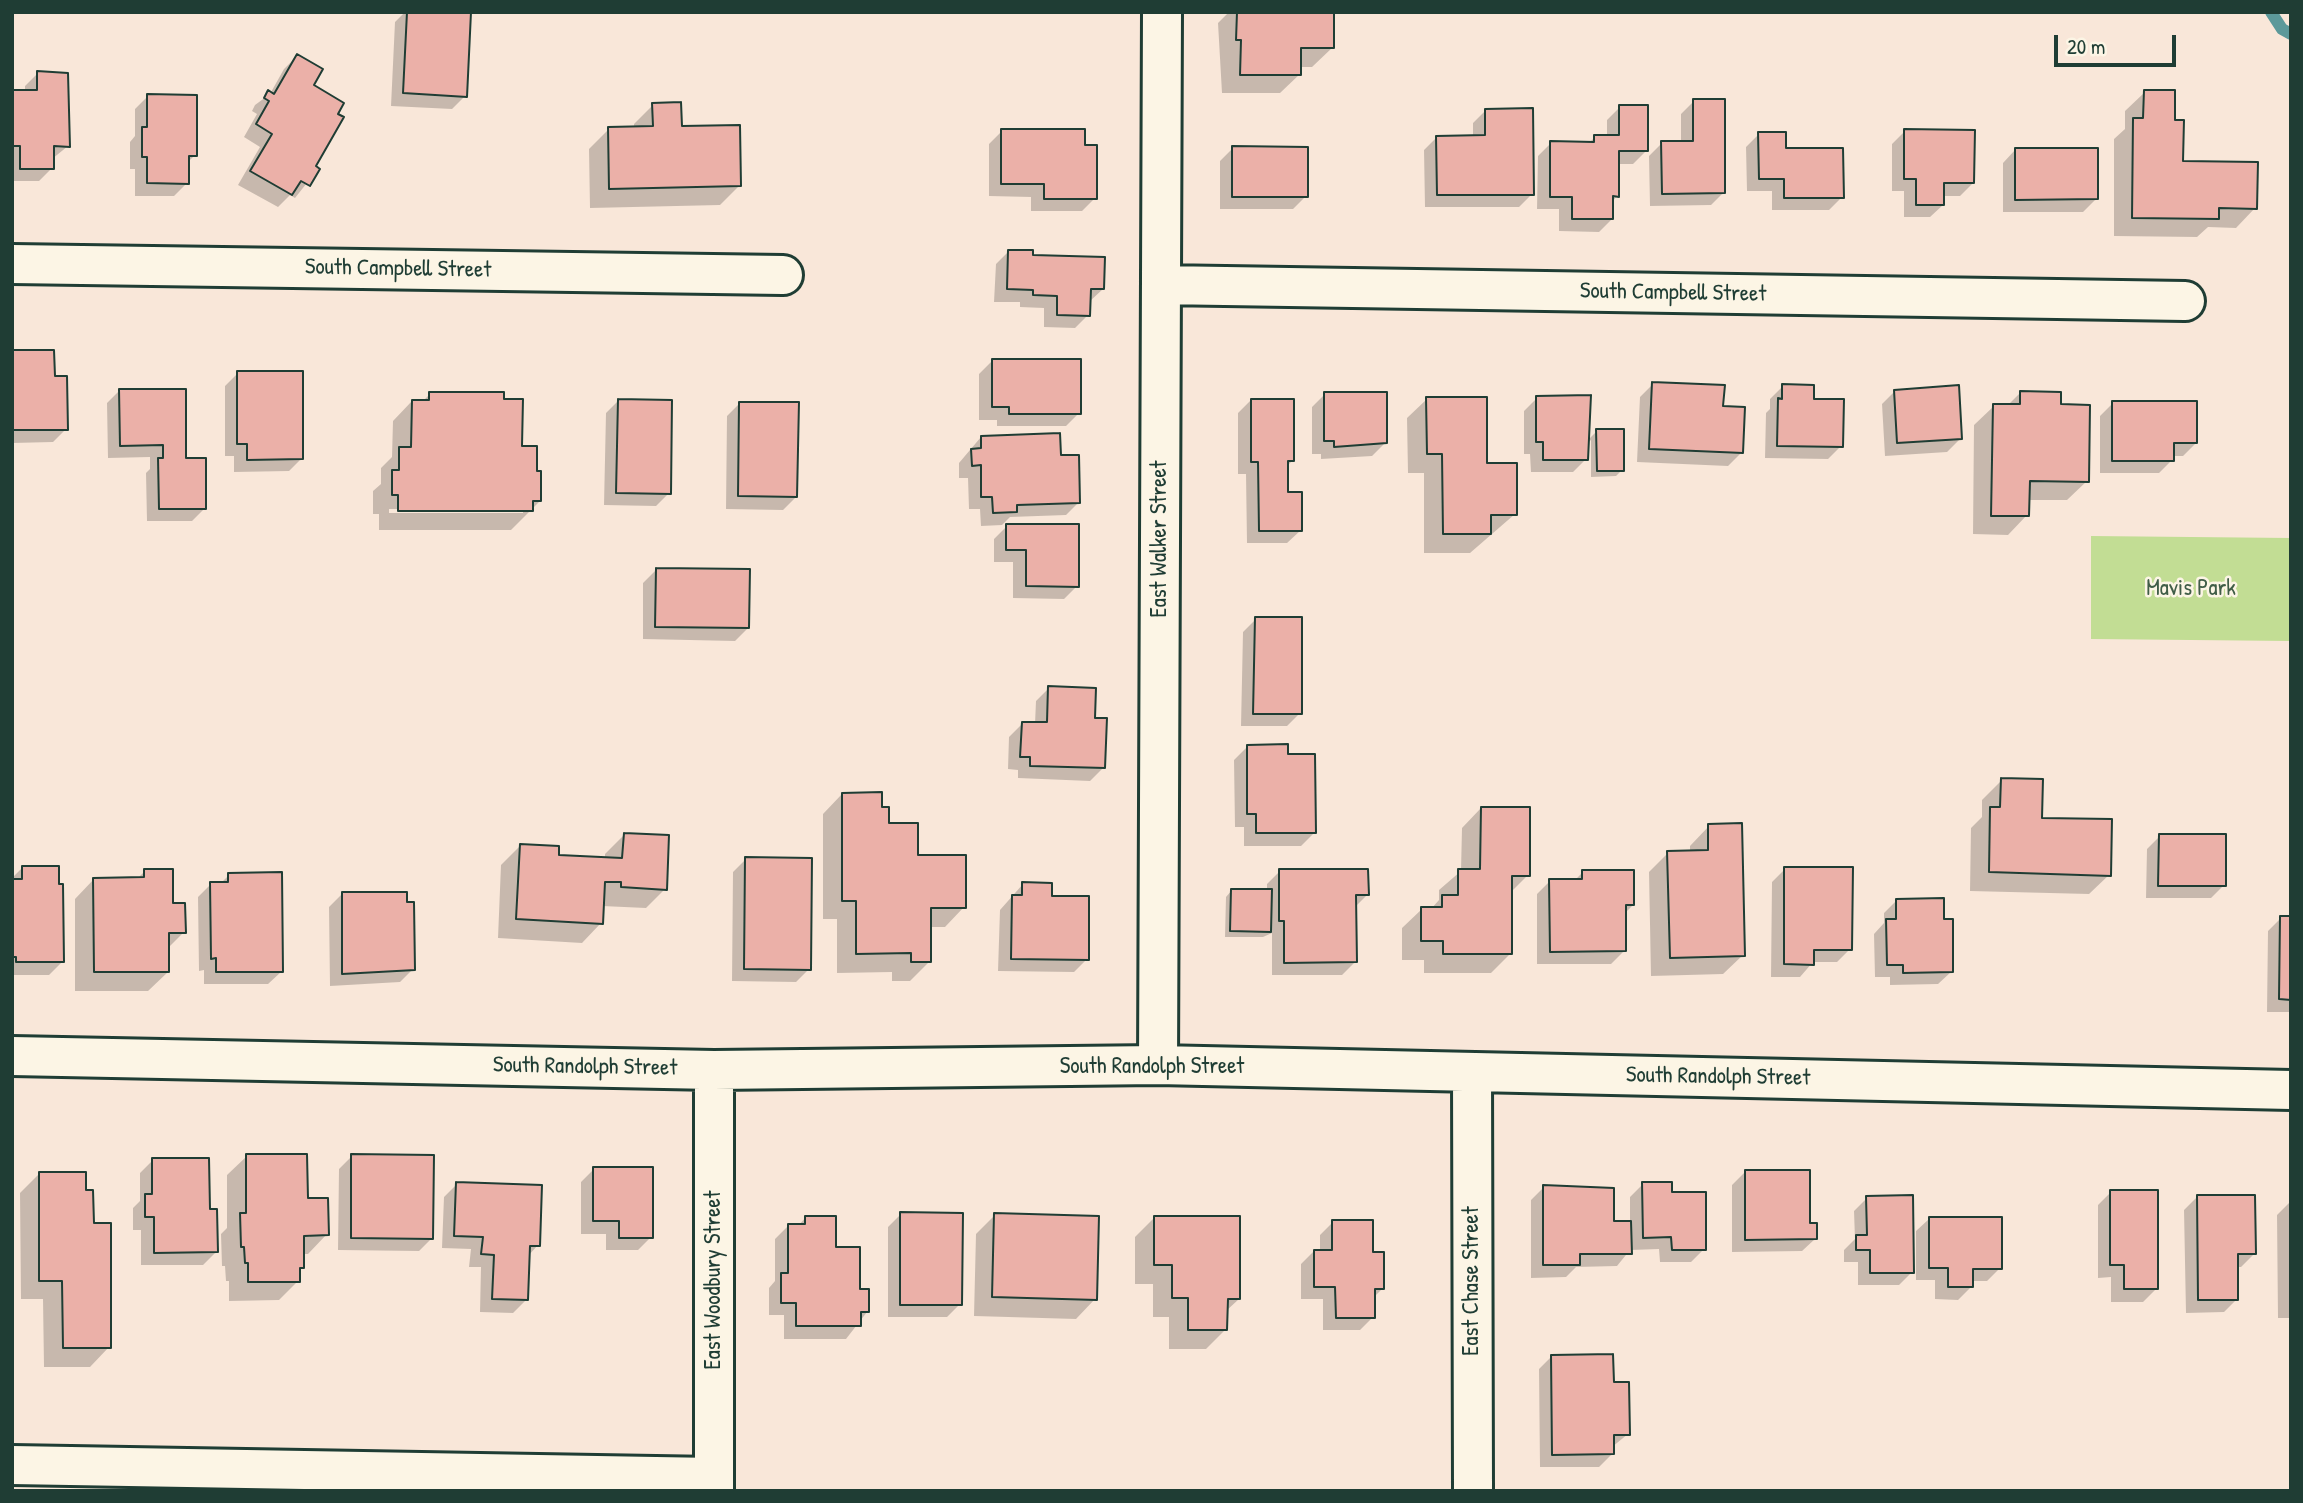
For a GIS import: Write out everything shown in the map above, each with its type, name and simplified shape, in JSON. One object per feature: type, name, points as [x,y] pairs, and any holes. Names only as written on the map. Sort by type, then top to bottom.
[{"type":"street","name":"East Walker Street","points":[[1158,1065],[1162,12]]},
{"type":"street","name":"South Campbell Street","points":[[12,264],[783,275]]},
{"type":"street","name":"South Campbell Street","points":[[1161,285],[2185,301]]},
{"type":"street","name":"South Randolph Street","points":[[12,1056],[714,1070],[1158,1065],[2291,1090]]},
{"type":"street","name":"East Woodbury Street","points":[[714,1070],[714,1484]]},
{"type":"street","name":"East Chase Street","points":[[1472,1072],[1473,1491]]},
{"type":"street","points":[[12,1465],[714,1484]]},
{"type":"green space","name":"Mavis Park","points":[[2091,536],[2291,538],[2291,641],[2091,639]]},
{"type":"building","points":[[407,12],[471,12],[467,97],[403,93]]},
{"type":"building","points":[[1237,12],[1334,12],[1334,48],[1301,48],[1301,75],[1240,75],[1241,40],[1236,40]]},
{"type":"building","points":[[297,54],[323,69],[314,85],[344,103],[338,114],[344,117],[316,166],[320,169],[310,186],[301,181],[292,195],[250,171],[272,134],[256,124],[269,101],[264,98],[268,90],[274,94]]},
{"type":"building","points":[[37,71],[68,73],[70,147],[54,146],[54,169],[20,169],[20,146],[12,146],[12,90],[37,90]]},
{"type":"building","points":[[2144,90],[2175,90],[2175,120],[2184,120],[2183,161],[2258,162],[2257,209],[2219,208],[2219,219],[2132,218],[2133,118],[2143,118]]},
{"type":"building","points":[[147,94],[197,95],[197,156],[189,156],[189,184],[147,183],[147,157],[142,157],[142,127],[147,127]]},
{"type":"building","points":[[1693,99],[1725,99],[1725,193],[1662,194],[1661,141],[1693,141]]},
{"type":"building","points":[[681,102],[682,126],[740,125],[741,186],[609,189],[608,127],[653,126],[652,103]]},
{"type":"building","points":[[1619,105],[1648,105],[1648,151],[1619,151],[1619,197],[1613,196],[1613,219],[1572,219],[1572,197],[1550,197],[1550,141],[1594,142],[1594,135],[1619,135]]},
{"type":"building","points":[[1533,108],[1534,195],[1437,195],[1436,136],[1485,135],[1485,109]]},
{"type":"building","points":[[1001,129],[1085,129],[1085,145],[1097,145],[1097,199],[1044,199],[1044,184],[1001,184]]},
{"type":"building","points":[[1904,129],[1975,130],[1974,183],[1944,183],[1944,205],[1916,205],[1916,179],[1904,179]]},
{"type":"building","points":[[1758,132],[1786,132],[1786,148],[1843,148],[1844,198],[1784,198],[1784,179],[1759,179]]},
{"type":"building","points":[[1232,146],[1308,147],[1308,197],[1232,197]]},
{"type":"building","points":[[2015,148],[2098,148],[2098,199],[2015,200]]},
{"type":"building","points":[[1008,250],[1033,250],[1033,255],[1105,257],[1104,289],[1091,289],[1090,316],[1057,315],[1057,296],[1033,295],[1033,290],[1007,289]]},
{"type":"building","points":[[12,350],[54,350],[55,376],[67,376],[68,430],[12,430]]},
{"type":"building","points":[[992,359],[1081,359],[1081,414],[1009,414],[1009,407],[992,407]]},
{"type":"building","points":[[237,371],[303,371],[303,459],[247,460],[247,444],[237,444]]},
{"type":"building","points":[[1652,382],[1725,385],[1723,406],[1745,407],[1743,453],[1649,449]]},
{"type":"building","points":[[1782,384],[1814,385],[1814,399],[1844,399],[1843,447],[1777,446],[1778,398],[1782,399]]},
{"type":"building","points":[[1959,385],[1962,439],[1897,443],[1894,390]]},
{"type":"building","points":[[119,389],[186,389],[186,458],[206,458],[206,509],[159,509],[158,458],[163,458],[163,445],[120,446]]},
{"type":"building","points":[[2020,391],[2061,392],[2061,404],[2090,405],[2089,482],[2030,481],[2029,516],[1991,516],[1993,404],[2020,404]]},
{"type":"building","points":[[429,392],[504,392],[504,399],[523,399],[522,446],[537,446],[537,471],[541,471],[541,501],[533,501],[533,511],[398,511],[398,495],[392,495],[392,470],[399,470],[399,447],[411,447],[412,400],[429,400]]},
{"type":"building","points":[[1324,392],[1387,392],[1387,443],[1334,447],[1334,441],[1324,441]]},
{"type":"building","points":[[1591,395],[1588,460],[1543,460],[1543,442],[1536,442],[1536,396]]},
{"type":"building","points":[[1426,397],[1487,397],[1487,463],[1517,463],[1517,515],[1491,515],[1491,534],[1443,534],[1442,454],[1427,454]]},
{"type":"building","points":[[618,399],[672,400],[671,494],[616,493]]},
{"type":"building","points":[[1251,399],[1294,399],[1294,461],[1288,461],[1288,492],[1302,492],[1302,531],[1259,531],[1258,462],[1251,462]]},
{"type":"building","points":[[2112,401],[2197,401],[2197,443],[2174,443],[2174,461],[2112,461]]},
{"type":"building","points":[[739,402],[799,402],[797,497],[738,496]]},
{"type":"building","points":[[1596,429],[1624,429],[1624,471],[1597,471]]},
{"type":"building","points":[[1060,433],[1061,455],[1079,455],[1080,503],[1017,505],[1017,512],[993,513],[992,497],[981,497],[981,465],[972,466],[971,449],[981,448],[981,436]]},
{"type":"building","points":[[1006,524],[1079,524],[1079,587],[1026,586],[1026,550],[1006,550]]},
{"type":"building","points":[[656,568],[750,569],[749,628],[655,627]]},
{"type":"building","points":[[1255,617],[1302,617],[1302,714],[1253,714]]},
{"type":"building","points":[[1048,686],[1096,688],[1095,718],[1107,718],[1105,768],[1030,766],[1030,757],[1020,757],[1022,722],[1047,722]]},
{"type":"building","points":[[1288,744],[1288,754],[1315,754],[1316,833],[1256,833],[1256,814],[1247,814],[1247,745]]},
{"type":"building","points":[[2001,778],[2043,779],[2042,818],[2112,819],[2111,876],[1989,872],[1990,807],[2000,807]]},
{"type":"building","points":[[882,792],[882,807],[889,807],[889,823],[918,823],[918,855],[966,855],[966,908],[931,908],[931,962],[911,962],[911,953],[856,954],[856,901],[842,901],[842,793]]},
{"type":"building","points":[[1481,807],[1530,807],[1530,876],[1512,876],[1512,954],[1443,954],[1443,941],[1421,941],[1421,907],[1442,907],[1442,895],[1458,895],[1458,869],[1480,869]]},
{"type":"building","points":[[1742,823],[1745,956],[1670,958],[1667,851],[1708,850],[1708,824]]},
{"type":"building","points":[[624,833],[669,835],[667,890],[621,887],[621,882],[605,882],[603,924],[516,919],[520,844],[559,846],[559,855],[622,858]]},
{"type":"building","points":[[2159,834],[2226,834],[2226,886],[2158,886]]},
{"type":"building","points":[[745,857],[812,858],[811,970],[744,969]]},
{"type":"building","points":[[22,866],[59,866],[59,884],[63,884],[64,962],[16,962],[16,957],[12,957],[12,879],[22,879]]},
{"type":"building","points":[[1784,867],[1853,867],[1852,950],[1814,950],[1814,965],[1784,964]]},
{"type":"building","points":[[144,869],[173,869],[173,903],[185,903],[186,933],[169,933],[169,972],[94,972],[93,878],[144,877]]},
{"type":"building","points":[[1279,869],[1368,869],[1369,895],[1356,895],[1357,962],[1284,963],[1284,921],[1279,921]]},
{"type":"building","points":[[1582,870],[1634,870],[1634,905],[1626,905],[1626,951],[1550,952],[1549,879],[1582,879]]},
{"type":"building","points":[[282,872],[283,972],[216,972],[216,958],[211,959],[210,882],[228,882],[228,873]]},
{"type":"building","points":[[1022,882],[1052,883],[1052,896],[1089,896],[1089,960],[1011,959],[1012,895],[1022,895]]},
{"type":"building","points":[[1231,889],[1272,889],[1271,932],[1230,931]]},
{"type":"building","points":[[342,892],[407,892],[407,902],[414,902],[415,970],[342,974]]},
{"type":"building","points":[[1944,898],[1944,919],[1953,919],[1953,972],[1903,973],[1903,965],[1887,965],[1886,919],[1896,919],[1896,899]]},
{"type":"building","points":[[2280,916],[2291,916],[2291,1000],[2279,999]]},
{"type":"building","points":[[246,1154],[307,1154],[308,1198],[328,1198],[329,1235],[304,1236],[304,1268],[300,1268],[300,1282],[248,1282],[248,1263],[245,1263],[244,1247],[241,1247],[240,1213],[246,1213]]},
{"type":"building","points":[[351,1154],[434,1155],[433,1239],[351,1238]]},
{"type":"building","points":[[152,1158],[209,1158],[210,1209],[217,1209],[218,1252],[154,1253],[154,1217],[145,1217],[145,1194],[152,1194]]},
{"type":"building","points":[[593,1167],[653,1167],[653,1238],[619,1238],[619,1221],[593,1221]]},
{"type":"building","points":[[1745,1170],[1810,1170],[1810,1223],[1817,1223],[1817,1239],[1745,1240]]},
{"type":"building","points":[[39,1172],[86,1172],[86,1190],[93,1190],[94,1223],[111,1223],[111,1348],[63,1348],[62,1281],[39,1281]]},
{"type":"building","points":[[456,1182],[542,1185],[540,1246],[530,1246],[528,1300],[492,1299],[494,1255],[481,1254],[483,1237],[454,1236]]},
{"type":"building","points":[[1642,1182],[1672,1182],[1672,1192],[1706,1192],[1706,1250],[1672,1250],[1671,1237],[1643,1238]]},
{"type":"building","points":[[1543,1185],[1614,1188],[1614,1221],[1631,1221],[1632,1254],[1580,1254],[1580,1265],[1543,1265]]},
{"type":"building","points":[[2110,1190],[2158,1190],[2158,1289],[2124,1289],[2124,1265],[2110,1265]]},
{"type":"building","points":[[1913,1195],[1914,1273],[1870,1273],[1870,1250],[1856,1250],[1856,1235],[1867,1235],[1866,1196]]},
{"type":"building","points":[[2197,1195],[2255,1195],[2256,1254],[2238,1254],[2238,1300],[2198,1300]]},
{"type":"building","points":[[900,1212],[963,1213],[962,1305],[900,1305]]},
{"type":"building","points":[[994,1213],[1099,1216],[1097,1300],[992,1297]]},
{"type":"building","points":[[805,1216],[836,1216],[836,1247],[860,1247],[860,1289],[869,1289],[869,1312],[861,1312],[861,1326],[796,1326],[796,1303],[781,1303],[781,1273],[788,1273],[788,1224],[805,1224]]},
{"type":"building","points":[[1154,1216],[1240,1216],[1240,1299],[1228,1299],[1227,1330],[1188,1330],[1188,1298],[1172,1298],[1172,1265],[1154,1265]]},
{"type":"building","points":[[1929,1217],[2002,1217],[2002,1269],[1973,1269],[1973,1287],[1948,1287],[1948,1268],[1929,1268]]},
{"type":"building","points":[[1332,1220],[1373,1220],[1373,1252],[1384,1252],[1384,1289],[1375,1289],[1375,1318],[1336,1318],[1335,1287],[1314,1287],[1314,1250],[1332,1250]]},
{"type":"building","points":[[1613,1354],[1614,1382],[1629,1382],[1630,1435],[1614,1435],[1614,1454],[1552,1455],[1551,1355]]},
{"type":"waterway","points":[[2271,12],[2282,29],[2291,34]]}]
